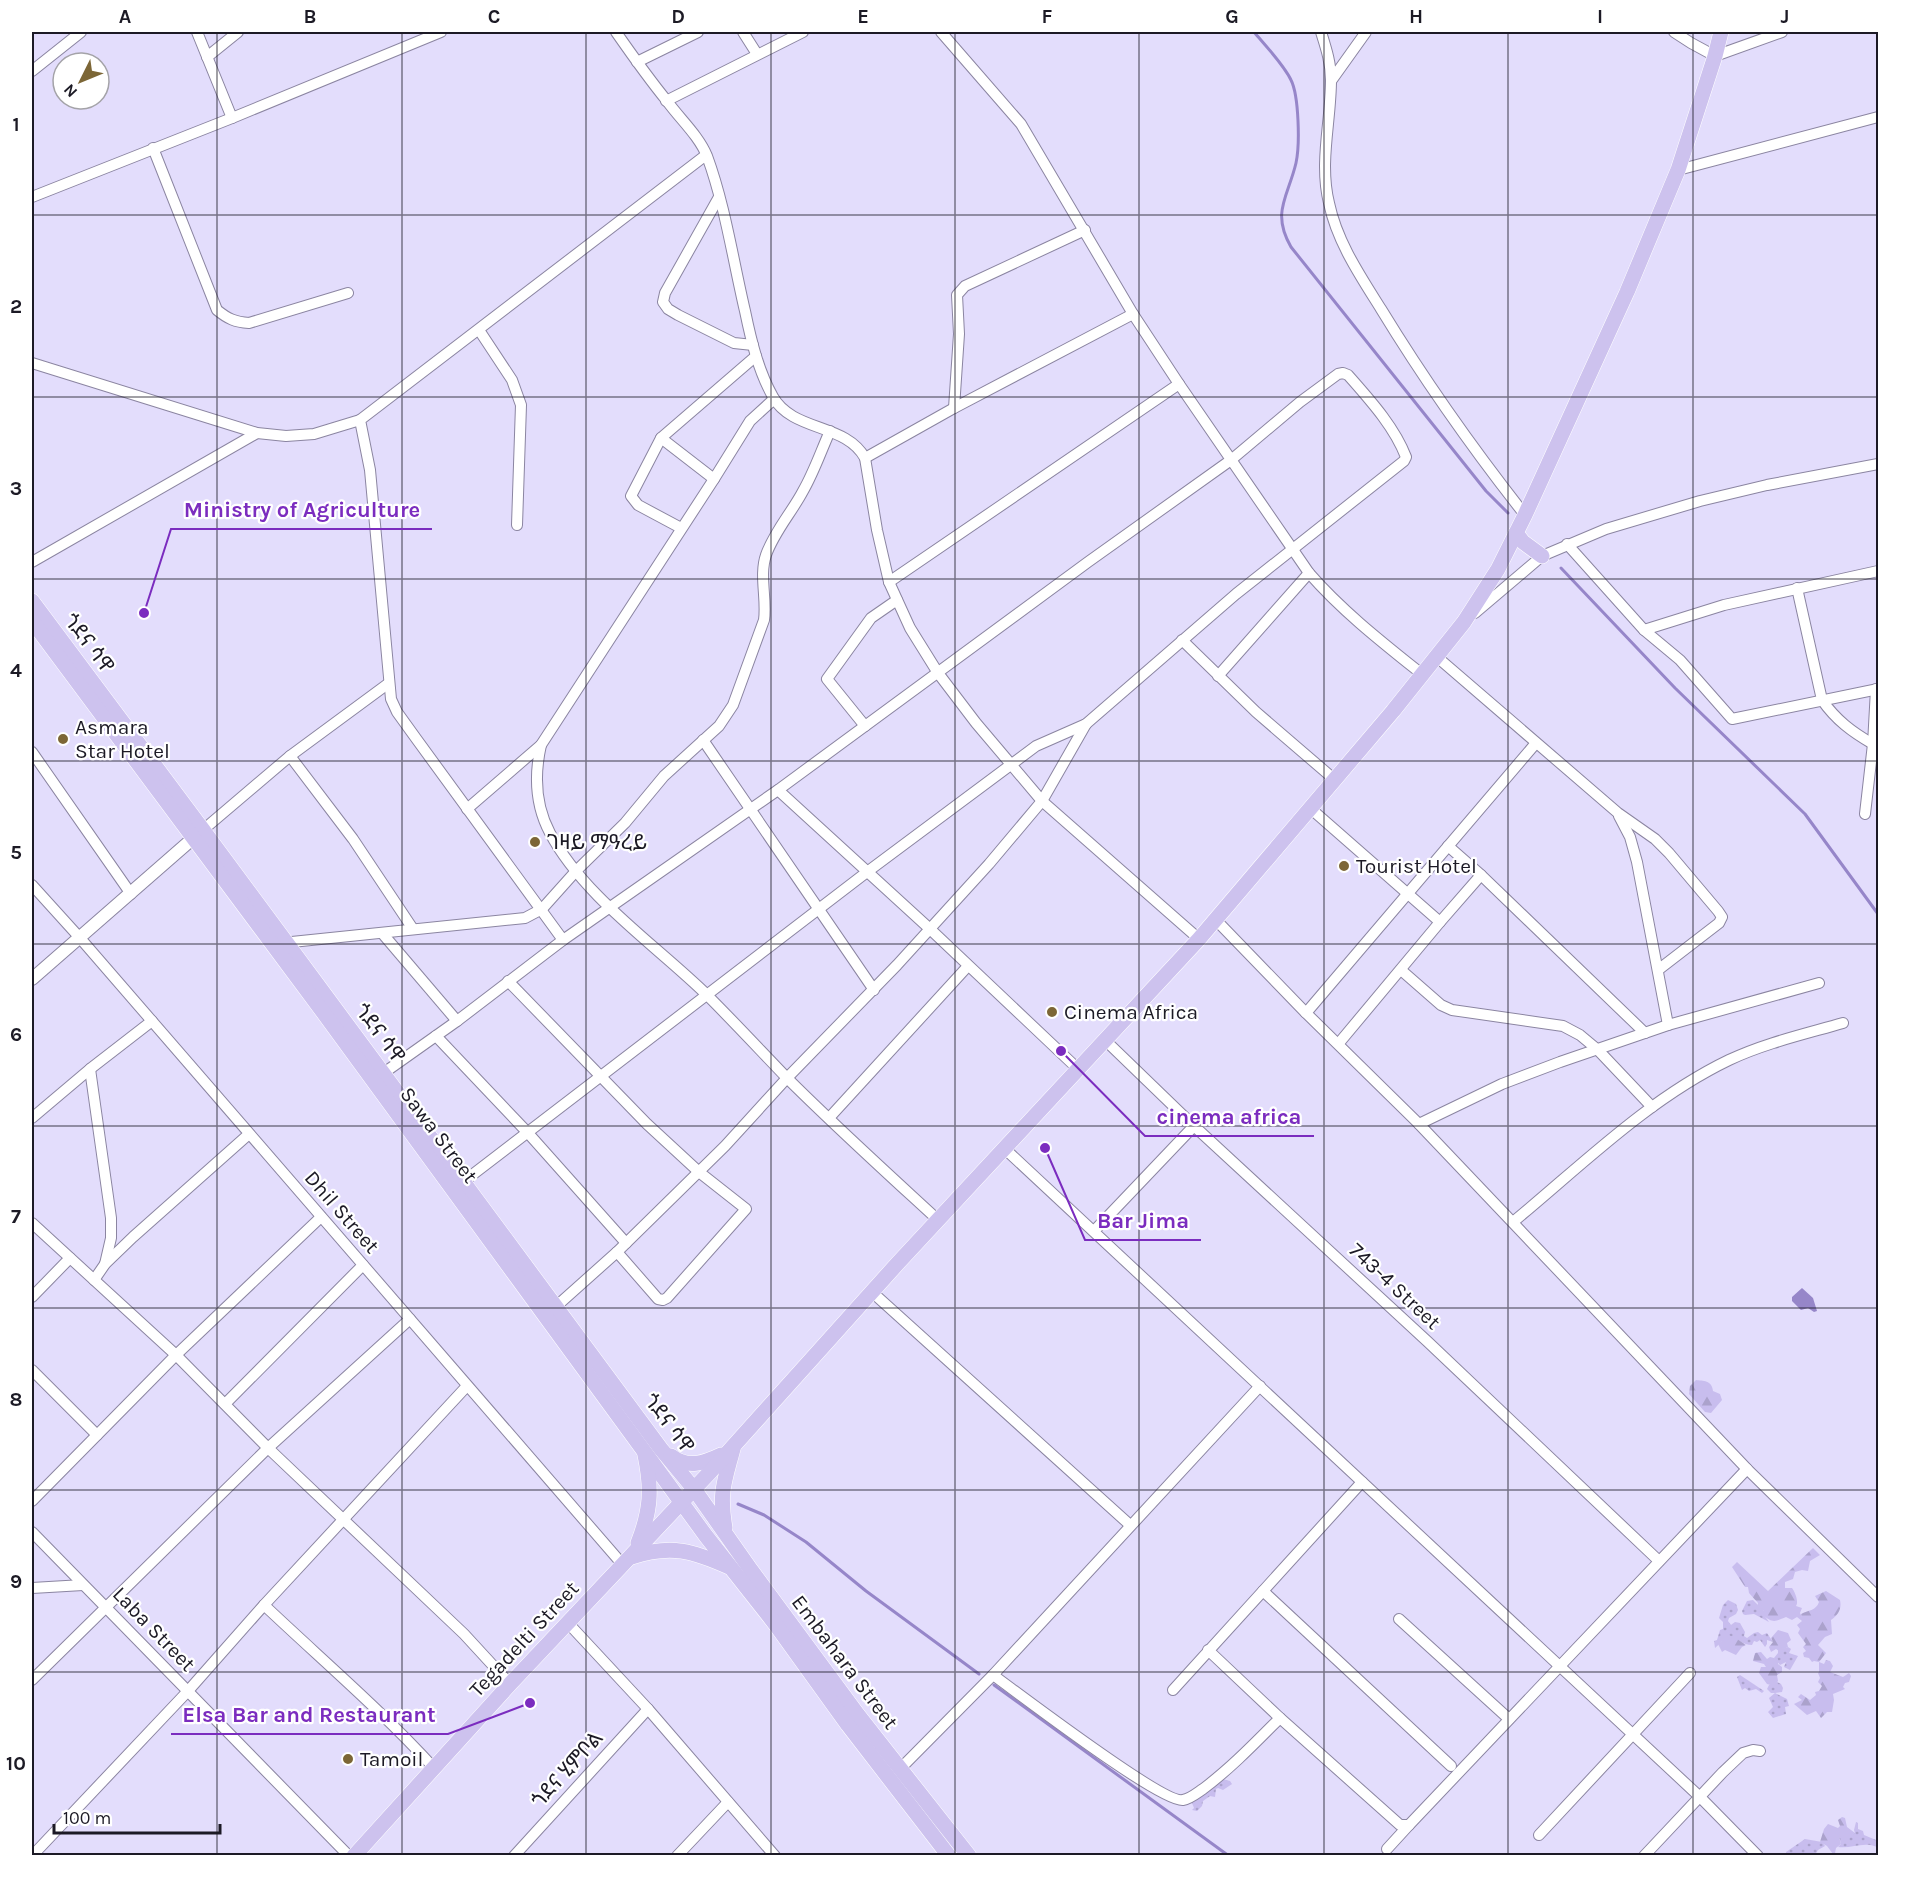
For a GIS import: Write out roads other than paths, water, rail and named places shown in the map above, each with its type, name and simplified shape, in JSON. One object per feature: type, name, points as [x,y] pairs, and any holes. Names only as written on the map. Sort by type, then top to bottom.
[{"type":"main road","name":"Tegadelti Street","points":[[354,1856],[510,1684],[732,1448],[1004,1148],[1199,939],[1423,675],[1464,622],[1498,569],[1525,515],[1627,292],[1678,170],[1721,32]]},
{"type":"main road","points":[[1516,533],[1523,542],[1542,556]]},
{"type":"main road","name":"ጎደና ሳዋ","points":[[32,601],[198,834]]},
{"type":"main road","name":"Sawa Street","points":[[32,621],[198,834],[459,1185],[551,1311],[682,1502]]},
{"type":"main road","name":"ጎደና ሳዋ","points":[[551,1311],[694,1489]]},
{"type":"main road","points":[[661,1449],[678,1462],[699,1464],[732,1448]]},
{"type":"main road","points":[[726,1534],[721,1497],[732,1448]]},
{"type":"main road","points":[[629,1558],[649,1509],[650,1493],[644,1449]]},
{"type":"main road","name":"Embahara Street","points":[[694,1489],[837,1688],[949,1856]]},
{"type":"main road","name":"Embahara Street","points":[[682,1502],[895,1774],[969,1856]]},
{"type":"main road","points":[[629,1558],[651,1551],[678,1550],[704,1556],[733,1569]]},
{"type":"street","points":[[32,71],[81,32]]},
{"type":"street","points":[[197,32],[232,118]]},
{"type":"street","points":[[207,57],[238,32]]},
{"type":"street","points":[[32,197],[441,32]]},
{"type":"street","points":[[616,32],[666,101],[699,141],[706,155],[719,196],[754,350],[774,399],[801,422],[830,431],[861,450],[865,458],[877,530],[889,582],[910,628],[938,673],[1011,766],[1042,801],[1199,939]]},
{"type":"street","points":[[637,62],[698,32]]},
{"type":"street","points":[[743,32],[757,54]]},
{"type":"street","points":[[666,101],[803,32]]},
{"type":"street","points":[[941,32],[1021,124],[1134,314],[1179,384],[1309,573],[1322,589],[1369,632],[1423,675]]},
{"type":"street","points":[[1321,32],[1327,49],[1331,81],[1325,169],[1328,202],[1337,229],[1357,271],[1404,348],[1452,418],[1525,515]]},
{"type":"street","points":[[1331,81],[1366,32]]},
{"type":"street","points":[[1674,32],[1715,56],[1782,32]]},
{"type":"street","points":[[1678,170],[1878,117]]},
{"type":"street","points":[[153,148],[217,310],[226,317],[235,322],[249,323],[348,293]]},
{"type":"street","points":[[32,363],[257,433],[286,436],[314,434],[360,420],[706,155]]},
{"type":"street","points":[[719,196],[670,282],[663,302],[668,309],[678,315],[734,343],[754,350]]},
{"type":"street","points":[[954,408],[959,334],[957,295],[960,290],[1084,230]]},
{"type":"street","points":[[865,458],[954,408],[1134,314]]},
{"type":"street","points":[[479,330],[512,380],[521,405],[517,525]]},
{"type":"street","points":[[681,528],[638,505],[631,496],[661,438],[754,350]]},
{"type":"street","points":[[379,1077],[563,940],[778,790],[1231,460],[1300,402],[1338,374],[1343,373],[1354,382],[1390,429],[1404,451],[1406,457],[1404,461],[1236,594],[1086,724],[1036,746],[867,872],[459,1185]]},
{"type":"street","points":[[889,582],[1179,384]]},
{"type":"street","points":[[467,809],[540,745],[750,421],[774,399]]},
{"type":"street","points":[[360,420],[370,470],[389,683],[397,712],[563,940]]},
{"type":"street","points":[[279,944],[525,918],[542,909],[576,871],[625,823],[664,776],[719,726],[733,705],[764,620],[765,557],[810,477],[830,431]]},
{"type":"street","points":[[32,562],[257,433]]},
{"type":"street","points":[[661,438],[714,479]]},
{"type":"street","points":[[1464,622],[1542,556],[1567,544],[1700,501],[1767,485],[1878,464]]},
{"type":"street","points":[[1567,544],[1644,630],[1680,660],[1732,719],[1877,689],[1865,814]]},
{"type":"street","points":[[1644,630],[1724,605],[1878,571]]},
{"type":"street","points":[[1218,676],[1309,573]]},
{"type":"street","points":[[1797,588],[1822,700],[1833,715],[1853,733],[1873,744]]},
{"type":"street","points":[[865,726],[827,679],[871,618],[897,600]]},
{"type":"street","points":[[1182,640],[1218,676],[1335,780]]},
{"type":"street","points":[[1437,657],[1618,813],[1655,839],[1722,917],[1719,923],[1658,970]]},
{"type":"street","points":[[32,979],[290,756],[389,683]]},
{"type":"street","points":[[551,1311],[617,1252],[762,1108],[787,1078],[874,990],[989,864],[1042,801],[1086,724]]},
{"type":"street","points":[[703,740],[874,990]]},
{"type":"street","points":[[1306,1012],[1536,743]]},
{"type":"street","points":[[540,745],[535,784],[542,811],[549,831],[576,871],[610,907],[707,995],[787,1078],[938,1220]]},
{"type":"street","points":[[32,752],[131,894]]},
{"type":"street","points":[[290,756],[353,839],[413,929]]},
{"type":"street","points":[[778,790],[930,928],[1078,1069]]},
{"type":"street","points":[[1310,808],[1440,922]]},
{"type":"street","points":[[1618,813],[1630,837],[1638,862],[1668,1025]]},
{"type":"street","points":[[1448,846],[1645,1033]]},
{"type":"street","points":[[1339,1044],[1481,875]]},
{"type":"street","name":"Dhil Street","points":[[32,885],[467,1386],[629,1558]]},
{"type":"street","points":[[1216,920],[1419,1124],[1747,1469],[1878,1597]]},
{"type":"street","points":[[382,933],[457,1021]]},
{"type":"street","points":[[829,1118],[968,966]]},
{"type":"street","points":[[1401,970],[1441,1005],[1452,1010],[1563,1026],[1580,1035],[1598,1050],[1652,1107]]},
{"type":"street","points":[[508,981],[600,1078],[699,1172],[746,1209],[663,1300],[658,1299],[617,1252]]},
{"type":"street","points":[[1419,1124],[1502,1084],[1645,1033],[1819,983]]},
{"type":"street","points":[[32,1118],[152,1021]]},
{"type":"street","points":[[1513,1222],[1652,1107],[1680,1087],[1758,1047],[1843,1023]]},
{"type":"street","points":[[436,1036],[528,1133],[626,1243]]},
{"type":"street","name":"743-4 Street","points":[[1105,1040],[1659,1561]]},
{"type":"street","points":[[90,1069],[111,1218],[111,1238],[105,1264]]},
{"type":"street","points":[[1094,1231],[1194,1126]]},
{"type":"street","points":[[94,1280],[105,1264],[249,1134]]},
{"type":"street","points":[[1004,1148],[1632,1733],[1758,1856]]},
{"type":"street","points":[[32,1501],[176,1356],[321,1217]]},
{"type":"street","points":[[32,1223],[176,1356],[342,1520],[464,1634],[510,1684]]},
{"type":"street","points":[[32,1297],[70,1258]]},
{"type":"street","points":[[225,1404],[363,1265]]},
{"type":"street","points":[[872,1292],[1130,1525]]},
{"type":"street","points":[[32,1680],[268,1448],[410,1319]]},
{"type":"street","points":[[32,1370],[97,1435]]},
{"type":"street","points":[[32,1856],[188,1691],[264,1605],[467,1386]]},
{"type":"street","points":[[895,1774],[993,1675],[1260,1386]]},
{"type":"street","points":[[1387,1849],[1747,1469]]},
{"type":"street","points":[[1173,1690],[1362,1482]]},
{"type":"street","name":"Laba Street","points":[[32,1532],[349,1856]]},
{"type":"street","points":[[32,1588],[83,1585]]},
{"type":"street","points":[[1263,1591],[1451,1766]]},
{"type":"street","points":[[264,1605],[354,1688],[434,1768]]},
{"type":"street","points":[[1399,1619],[1509,1719]]},
{"type":"street","points":[[568,1623],[648,1709],[775,1856]]},
{"type":"street","points":[[1209,1650],[1280,1718],[1400,1825],[1409,1825]]},
{"type":"street","points":[[1539,1835],[1690,1673]]},
{"type":"street","points":[[993,1675],[1142,1781],[1174,1800],[1191,1797],[1224,1773],[1280,1718]]},
{"type":"street","name":"ጎደና ሂምቦል","points":[[514,1856],[648,1709]]},
{"type":"street","points":[[1644,1856],[1743,1753],[1753,1750],[1760,1751]]},
{"type":"street","points":[[677,1856],[728,1802]]},
{"type":"waterway","points":[[1254,32],[1288,74],[1296,97],[1297,155],[1282,214],[1282,224],[1291,247],[1486,491],[1508,513]]},
{"type":"waterway","points":[[1561,568],[1675,688],[1805,814],[1878,914]]},
{"type":"waterway","points":[[738,1504],[764,1515],[806,1542],[866,1591],[979,1674]]},
{"type":"waterway","points":[[994,1685],[1229,1856]]},
{"type":"place","name":"Ministry of Agriculture","points":[[144,613]]},
{"type":"place","name":"Asmara Star Hotel","points":[[63,739]]},
{"type":"place","name":"ገዛይ ማዓረይ","points":[[535,842]]},
{"type":"place","name":"Tourist Hotel","points":[[1344,866]]},
{"type":"place","name":"Cinema Africa","points":[[1052,1012]]},
{"type":"place","name":"cinema africa","points":[[1061,1051]]},
{"type":"place","name":"Bar Jima","points":[[1045,1148]]},
{"type":"place","name":"Elsa Bar and Restaurant","points":[[530,1703]]},
{"type":"place","name":"Tamoil","points":[[348,1759]]}]
